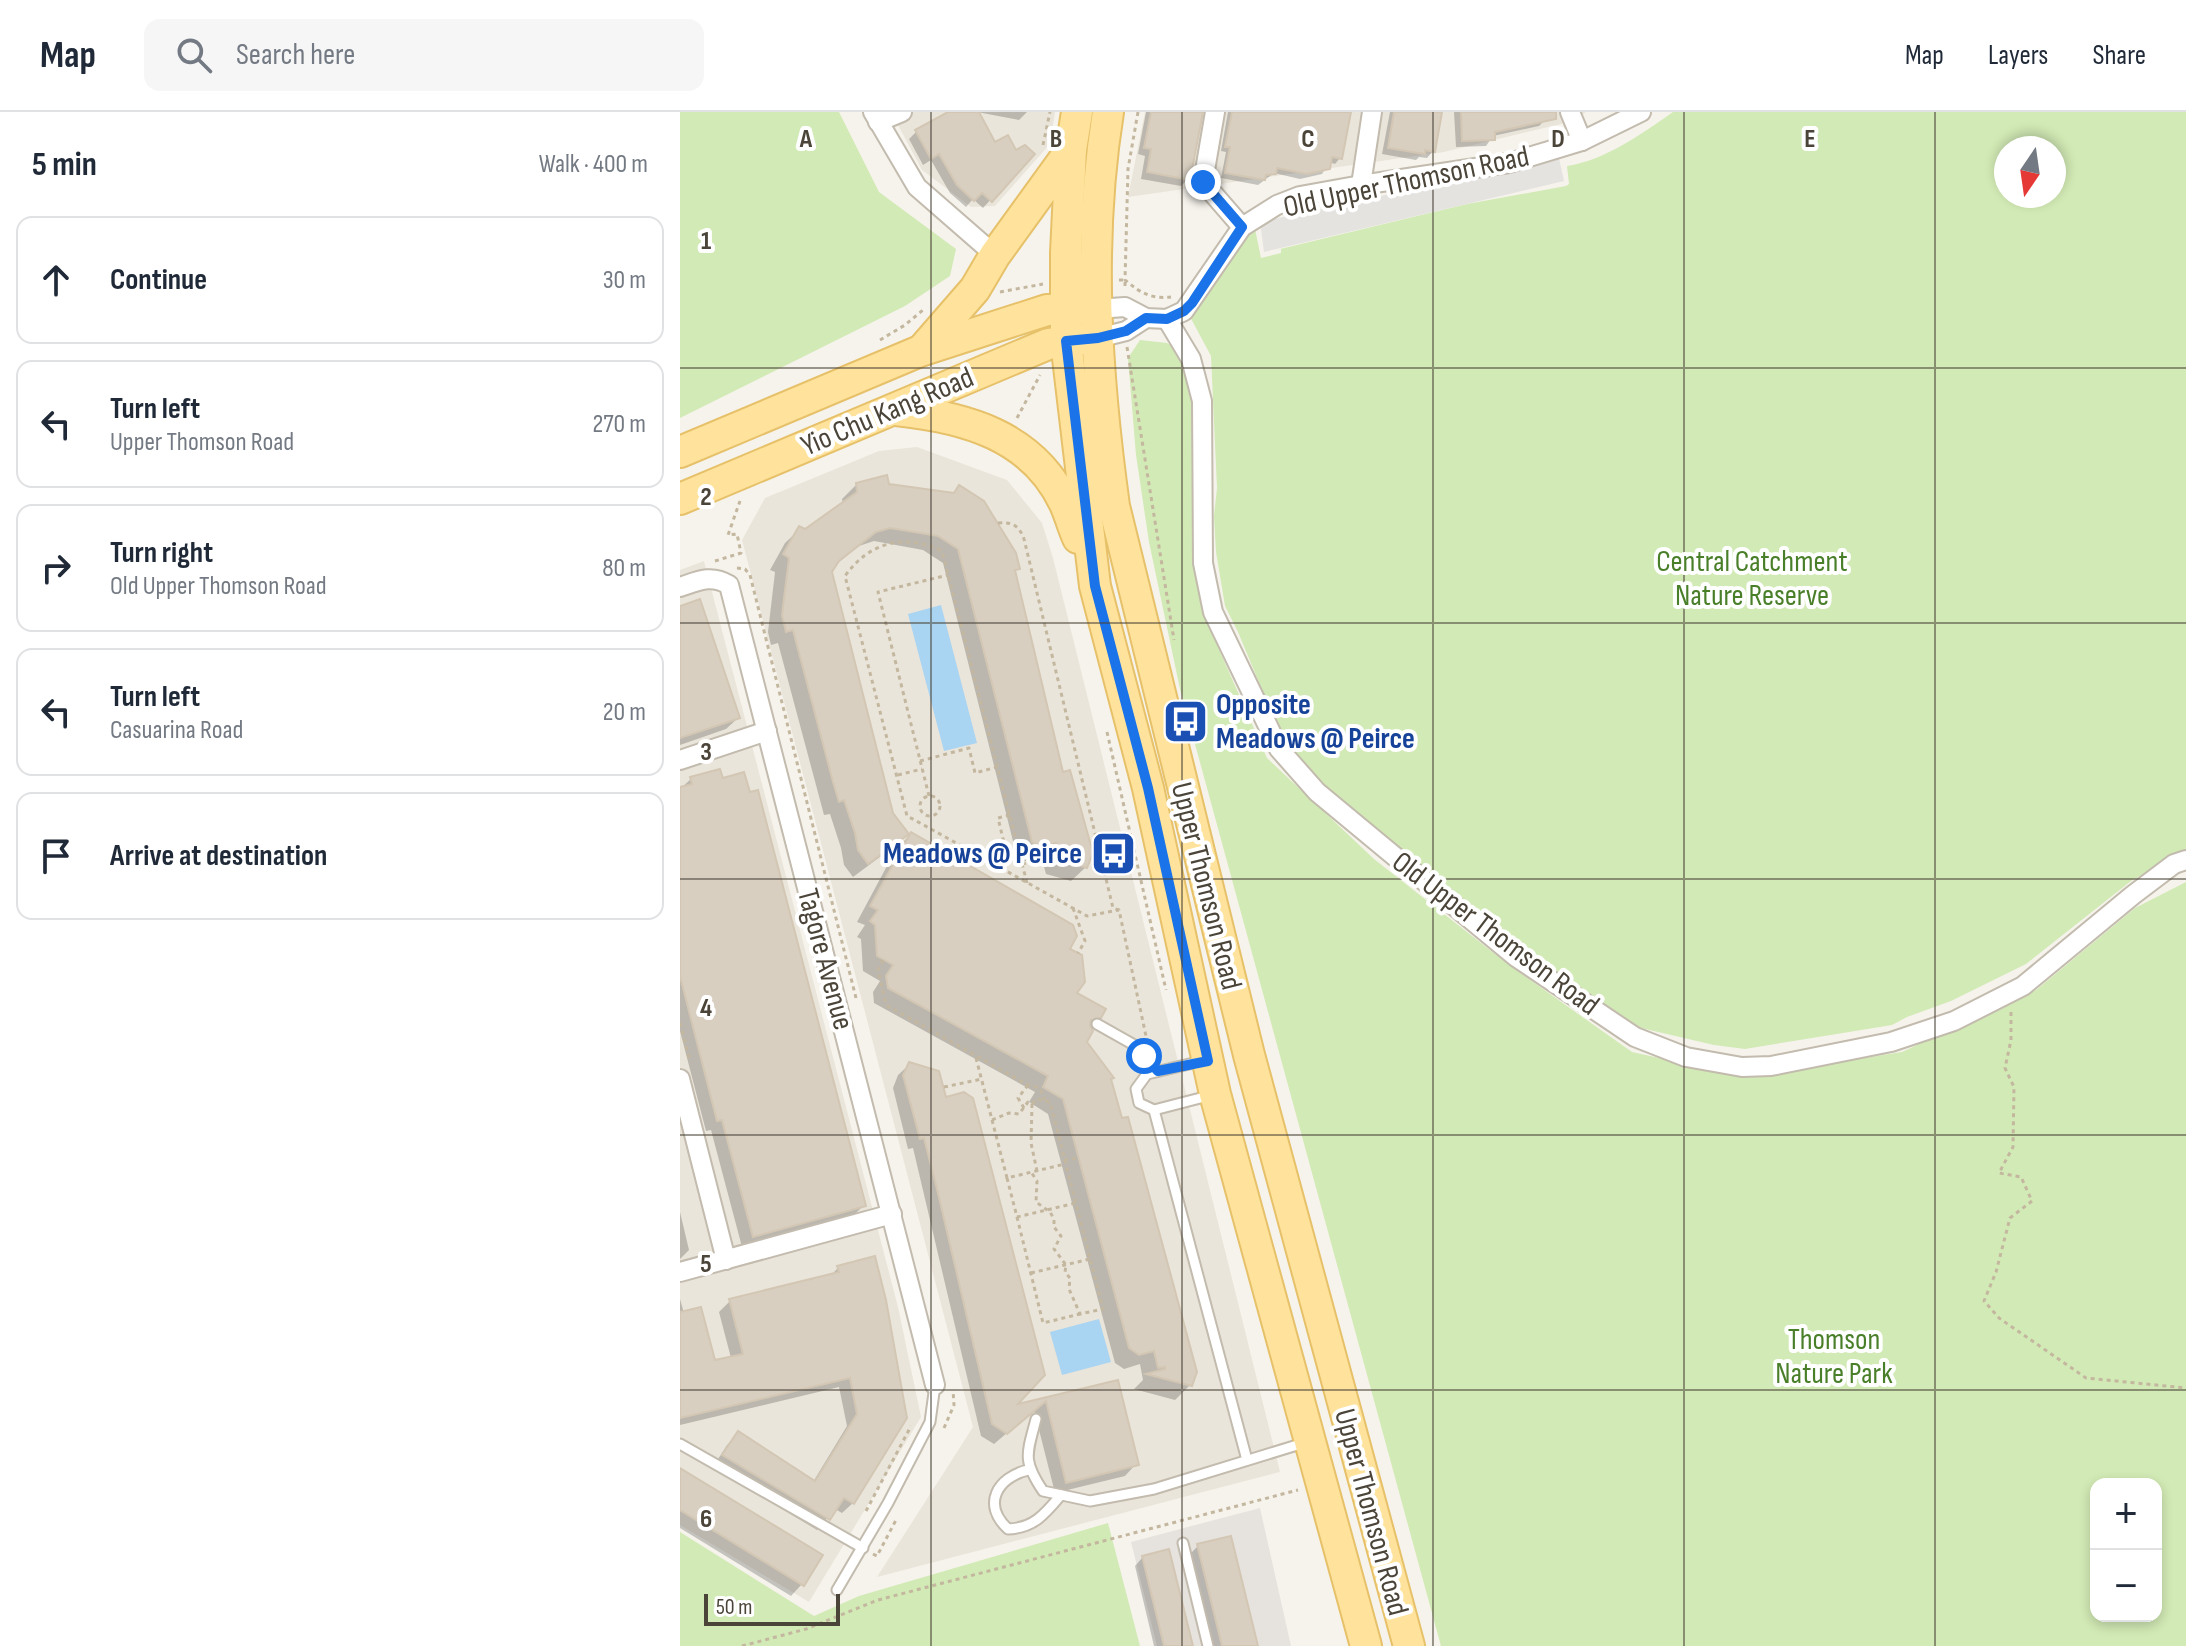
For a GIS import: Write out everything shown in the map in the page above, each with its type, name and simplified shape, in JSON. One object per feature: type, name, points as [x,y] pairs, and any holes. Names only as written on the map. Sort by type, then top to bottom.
[{"type":"main road","name":"Upper Thomson Road","points":[[1077,112],[1071,150],[1066,341],[1095,586],[1148,788],[1215,1094],[1366,1646]]},
{"type":"main road","name":"Upper Thomson Road","points":[[1108,112],[1098,170],[1107,326],[1103,425],[1114,506],[1249,1055],[1409,1646]]},
{"type":"main road","points":[[920,351],[975,289],[995,255],[1071,150]]},
{"type":"main road","name":"Yio Chu Kang Road","points":[[680,452],[920,351],[1047,310],[1065,308],[1107,326]]},
{"type":"main road","name":"Yio Chu Kang Road","points":[[680,499],[731,492],[890,410],[1048,344],[1107,326]]},
{"type":"main road","points":[[890,410],[966,421],[1027,454],[1045,473],[1064,502],[1095,586]]},
{"type":"main road","points":[[680,490],[731,492]]},
{"type":"street","points":[[902,112],[876,117],[917,187],[995,255]]},
{"type":"street","points":[[1215,112],[1203,182],[1242,227]]},
{"type":"street","points":[[1361,185],[1372,112]]},
{"type":"street","points":[[1570,112],[1582,141]]},
{"type":"street","name":"Old Upper Thomson Road","points":[[1641,112],[1582,141],[1509,163],[1361,185],[1288,200],[1242,227],[1192,303],[1184,311],[1167,319],[1191,359],[1202,401],[1203,552],[1213,612],[1279,749],[1317,792],[1516,957],[1635,1037],[1686,1057],[1742,1067],[1771,1066],[1891,1042],[1954,1021],[2023,986],[2143,887],[2174,864],[2186,860]]},
{"type":"street","points":[[1107,326],[1125,307],[1146,318]]},
{"type":"street","points":[[1107,326],[1146,318],[1167,319]]},
{"type":"street","points":[[680,587],[709,577]]},
{"type":"street","name":"Tagore Avenue","points":[[709,577],[729,585],[935,1385]]},
{"type":"street","points":[[680,760],[767,731]]},
{"type":"street","points":[[680,1079],[726,1260]]},
{"type":"street","points":[[680,1272],[892,1214]]},
{"type":"lane","points":[[1097,1024],[1136,1046],[1152,1073]]},
{"type":"lane","points":[[1208,1061],[1152,1073],[1136,1089],[1139,1103],[1154,1110],[1215,1094]]},
{"type":"lane","points":[[1154,1110],[1247,1460]]},
{"type":"lane","points":[[837,1590],[863,1548],[930,1422],[935,1385]]},
{"type":"lane","points":[[1036,1419],[1029,1448],[1028,1470],[1043,1491],[1090,1501],[1154,1489],[1310,1441]]},
{"type":"lane","points":[[680,1444],[863,1548]]},
{"type":"lane","points":[[1028,1470],[1014,1473],[997,1489],[996,1512],[1008,1529],[1031,1525],[1043,1517],[1061,1495]]},
{"type":"lane","points":[[1183,1543],[1208,1646]]},
{"type":"path","points":[[1125,280],[1128,169],[1138,112]]},
{"type":"path","points":[[999,292],[1045,283]]},
{"type":"path","points":[[873,344],[905,325],[931,303]]},
{"type":"path","points":[[1107,326],[1139,427],[1174,641]]},
{"type":"path","points":[[1014,425],[1042,372]]},
{"type":"path","points":[[709,577],[706,563],[741,553],[737,534],[728,535],[731,492]]},
{"type":"path","points":[[998,523],[1010,522],[1020,528],[1024,539],[1113,908],[1119,910]]},
{"type":"path","points":[[1027,883],[942,551],[926,543],[885,543],[854,563],[845,576],[907,816],[1027,883],[1087,916],[1119,910]]},
{"type":"path","points":[[929,796],[878,592],[948,575]]},
{"type":"path","points":[[1106,732],[1166,990]]},
{"type":"path","points":[[920,761],[969,748],[975,773],[997,767]]},
{"type":"path","points":[[896,775],[922,769]]},
{"type":"path","points":[[929,796],[938,799],[940,805],[936,814],[922,812],[923,800],[929,796]]},
{"type":"path","points":[[922,824],[927,815]]},
{"type":"path","points":[[990,862],[1004,843],[998,818],[1010,815]]},
{"type":"path","points":[[1022,864],[1059,854]]},
{"type":"path","points":[[1073,908],[1085,941],[1078,953]]},
{"type":"path","points":[[1119,910],[1147,1038],[1144,1056]]},
{"type":"path","points":[[883,960],[878,970],[886,1005],[1028,1085],[1040,1088],[1045,1101]]},
{"type":"path","points":[[2011,992],[2011,1040],[2005,1068],[2014,1087],[2013,1147],[1999,1173],[2021,1177],[2032,1201],[2010,1218],[1996,1272],[1984,1301],[1999,1318],[2086,1378],[2186,1388]]},
{"type":"path","points":[[976,1055],[1043,1323],[1103,1309],[1050,1102],[1037,1099],[1032,1104],[1031,1143],[1037,1171]]},
{"type":"path","points":[[944,1087],[982,1079]]},
{"type":"path","points":[[1024,1108],[1018,1098],[1028,1085]]},
{"type":"path","points":[[992,1120],[1009,1113],[1019,1114],[1028,1102],[1032,1104]]},
{"type":"path","points":[[1007,1178],[1078,1158]]},
{"type":"path","points":[[1031,1172],[1037,1181],[1036,1202],[1054,1219],[1054,1227],[1061,1236],[1054,1249],[1066,1265],[1069,1289],[1080,1314]]},
{"type":"path","points":[[1017,1217],[1076,1203]]},
{"type":"path","points":[[1031,1273],[1090,1259]]},
{"type":"path","points":[[850,1540],[916,1417]]},
{"type":"path","points":[[742,1646],[806,1629],[878,1600],[1306,1488]]},
{"type":"shaded area","points":[[891,112],[1055,112],[1050,144],[995,206],[971,207],[922,170]]},
{"type":"shaded area","points":[[1145,112],[1586,112],[1569,122],[1444,152],[1128,197]]},
{"type":"shaded area","points":[[1559,158],[1564,181],[1264,252],[1260,222]]},
{"type":"shaded area","name":"Meadows @ Peirce","points":[[917,447],[1007,480],[1042,523],[1280,1472],[877,1577],[973,1427],[742,540],[765,498],[879,451]]},
{"type":"shaded area","points":[[704,561],[898,1307],[921,1417],[809,1602],[680,1525],[680,570]]},
{"type":"shaded area","points":[[1260,1508],[1291,1646],[1157,1646],[1131,1542]]},
{"type":"green space","points":[[680,112],[839,112],[879,192],[956,249],[950,276],[905,306],[680,418]]},
{"type":"green space","name":"Central Catchment Nature Reserve","points":[[1673,112],[2186,112],[2186,850],[2131,881],[2026,964],[1951,1001],[1892,1025],[1745,1049],[1641,1028],[1580,991],[1513,943],[1290,757],[1225,606],[1216,552],[1214,516],[1217,488],[1211,356],[1188,313],[1254,224],[1261,258],[1281,253],[1281,249],[1272,251],[1467,204],[1566,186],[1569,184],[1567,166],[1596,158],[1636,137]]},
{"type":"green space","name":"Thomson Nature Park","points":[[1140,340],[1167,343],[1189,357],[1202,611],[1267,758],[1374,859],[1509,965],[1632,1052],[1745,1077],[1902,1052],[2036,990],[2135,908],[2186,882],[2186,1646],[1441,1646],[1180,689],[1149,542],[1136,455],[1128,358]]},
{"type":"green space","points":[[1108,1523],[1140,1646],[680,1646],[680,1532],[814,1616],[859,1596]]},
{"type":"water","points":[[941,605],[977,743],[944,751],[908,614]]},
{"type":"water","points":[[1099,1319],[1111,1362],[1062,1375],[1050,1332]]},
{"type":"building","points":[[948,112],[979,112],[995,142],[1008,135],[1016,150],[1025,145],[1035,154],[992,202],[982,193],[974,201],[957,185],[939,154],[931,159],[915,130]]},
{"type":"building","points":[[1151,112],[1203,112],[1190,180],[1147,172],[1151,149],[1144,148]]},
{"type":"building","points":[[1232,112],[1351,112],[1342,159],[1332,157],[1330,169],[1307,174],[1277,168],[1276,174],[1266,175],[1265,180],[1225,173],[1230,147],[1225,147]]},
{"type":"building","points":[[1394,112],[1442,112],[1435,152],[1425,150],[1425,154],[1388,148]]},
{"type":"building","points":[[1461,112],[1556,112],[1556,119],[1495,132],[1495,140],[1462,141]]},
{"type":"building","points":[[887,475],[889,484],[954,493],[959,485],[984,501],[1016,553],[1020,569],[1015,570],[1063,772],[1070,770],[1093,853],[1087,868],[1060,859],[1056,843],[1041,847],[1032,842],[958,549],[938,536],[890,528],[876,532],[839,561],[832,572],[893,813],[909,834],[868,864],[858,850],[844,800],[839,802],[833,782],[793,630],[786,632],[782,615],[789,558],[783,554],[799,526],[805,529],[857,492],[856,483]]},
{"type":"building","points":[[700,599],[740,718],[680,738],[680,606]]},
{"type":"building","points":[[720,769],[723,778],[744,772],[750,792],[758,790],[866,1206],[753,1237],[722,1120],[717,1121],[680,976],[680,787],[692,784],[690,777]]},
{"type":"building","points":[[911,832],[1073,925],[1077,936],[1070,949],[1082,955],[1085,982],[1077,993],[1106,1009],[1101,1018],[1091,1020],[1093,1031],[1087,1042],[1114,1078],[1111,1079],[1122,1118],[1128,1117],[1197,1372],[1192,1386],[1146,1374],[1165,1367],[1158,1368],[1154,1351],[1139,1355],[1129,1348],[1063,1099],[1043,1087],[1048,1076],[888,988],[886,976],[893,965],[877,956],[875,925],[870,921],[878,910],[870,906]]},
{"type":"building","points":[[909,1062],[939,1071],[946,1097],[964,1092],[973,1098],[1045,1375],[1018,1404],[1118,1380],[1139,1465],[1066,1483],[1046,1401],[1007,1434],[992,1424],[924,1138],[920,1139],[903,1075]]},
{"type":"building","points":[[875,1256],[907,1418],[854,1504],[844,1498],[830,1520],[722,1455],[738,1431],[815,1481],[857,1414],[850,1378],[680,1418],[680,1312],[701,1307],[715,1360],[743,1354],[729,1299],[839,1272],[837,1266]]},
{"type":"building","points":[[680,1468],[823,1555],[804,1586],[680,1510]]},
{"type":"building","points":[[1231,1536],[1258,1646],[1222,1646],[1197,1544]]},
{"type":"building","points":[[1169,1549],[1193,1646],[1164,1646],[1142,1556]]},
{"type":"place","name":"Opposite Meadows @ Peirce","points":[[1185,721]]},
{"type":"place","name":"Meadows @ Peirce","points":[[1113,853]]},
{"type":"route","points":[[1144,1056],[1158,1071],[1208,1061],[1148,788],[1095,586],[1066,341],[1126,331],[1146,318],[1167,319],[1184,311],[1192,303],[1242,227],[1203,182]]}]
